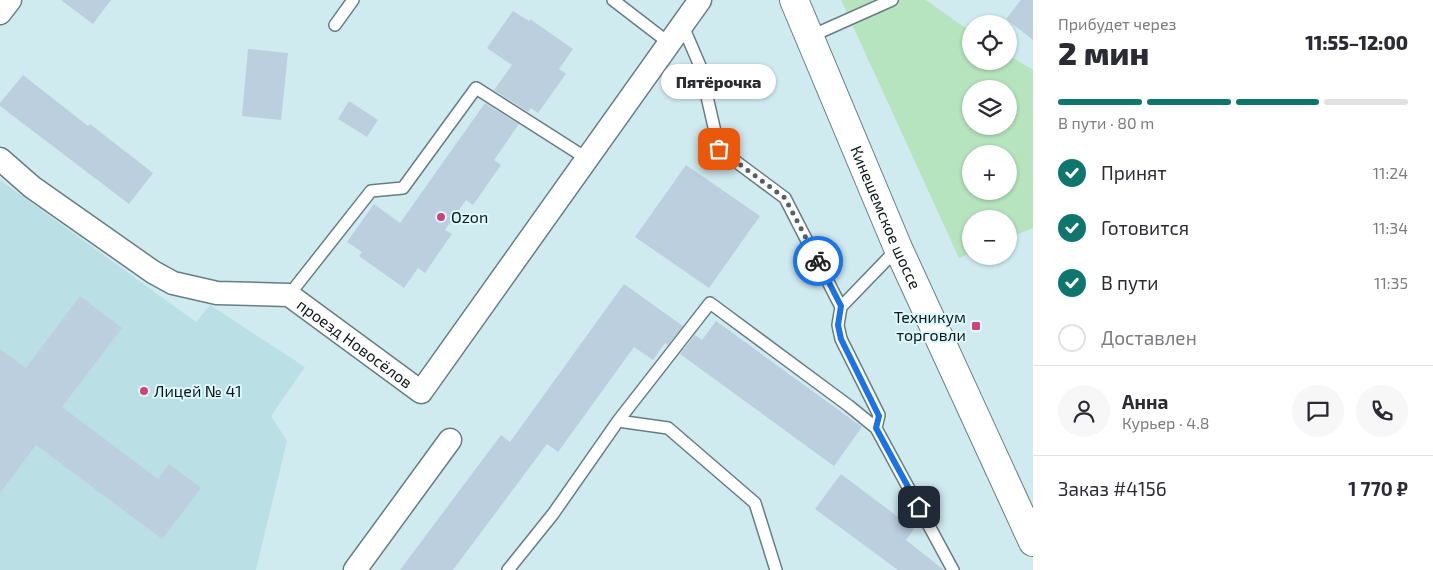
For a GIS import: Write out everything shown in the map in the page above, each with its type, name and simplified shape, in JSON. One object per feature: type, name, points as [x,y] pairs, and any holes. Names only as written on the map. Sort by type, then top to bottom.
[{"type":"main road","name":"Кинешемское шоссе","points":[[794,0],[898,248],[1033,542]]},
{"type":"street","points":[[0,13],[10,0]]},
{"type":"street","name":"проезд Новосёлов","points":[[0,159],[32,187],[153,272],[172,283],[217,293],[289,295],[421,392],[700,0]]},
{"type":"street","points":[[354,570],[450,440]]},
{"type":"lane","points":[[334,25],[353,0]]},
{"type":"lane","points":[[613,0],[669,43]]},
{"type":"lane","points":[[809,37],[892,0]]},
{"type":"lane","points":[[682,24],[700,66],[719,149],[785,198],[841,306]]},
{"type":"lane","points":[[289,295],[371,191],[403,188],[476,88],[586,158]]},
{"type":"lane","points":[[876,428],[879,416],[841,339],[838,325],[841,306],[898,248]]},
{"type":"lane","points":[[508,570],[553,514],[618,421],[710,303],[850,406],[876,428],[953,570]]},
{"type":"lane","points":[[618,421],[668,428],[755,503],[776,570]]},
{"type":"shaded area","name":"Лицей № 41","points":[[0,180],[196,322],[210,305],[305,367],[271,416],[287,441],[256,570],[0,570]]},
{"type":"green space","points":[[841,0],[926,0],[962,26],[962,70],[1017,70],[1017,60],[1033,70],[1033,228],[1017,235],[1017,210],[962,210],[962,257],[959,258]]},
{"type":"building","points":[[61,0],[111,0],[93,24]]},
{"type":"building","points":[[1021,0],[1033,0],[1033,40],[1017,28],[1017,15],[1009,15]]},
{"type":"building","points":[[513,11],[529,21],[530,19],[573,49],[559,69],[566,74],[538,113],[531,108],[528,112],[494,90],[512,65],[487,48]]},
{"type":"building","points":[[248,49],[288,53],[281,120],[242,116]]},
{"type":"building","points":[[23,75],[88,126],[90,124],[153,173],[129,204],[0,106],[0,103]]},
{"type":"building","points":[[349,101],[378,120],[367,137],[338,119]]},
{"type":"building","points":[[485,103],[519,124],[494,160],[501,165],[473,205],[466,200],[445,230],[452,234],[425,273],[418,268],[404,288],[359,256],[362,252],[347,242],[374,204],[400,223]]},
{"type":"building","points":[[686,165],[760,216],[709,288],[635,237]]},
{"type":"building","points":[[624,284],[683,326],[668,345],[665,343],[653,360],[634,347],[558,452],[547,444],[453,570],[400,570],[501,435],[510,442]]},
{"type":"building","points":[[80,296],[122,328],[62,407],[158,479],[169,464],[201,488],[162,539],[36,445],[0,493],[0,349],[26,368]]},
{"type":"building","points":[[716,321],[862,427],[834,466],[680,354],[695,335],[702,340]]},
{"type":"building","points":[[841,474],[914,529],[906,540],[944,570],[898,570],[815,509]]},
{"type":"way so far","points":[[719,149],[785,198],[818,261]]},
{"type":"place","name":"Пятёрочка","points":[[719,149]]},
{"type":"place","name":"Ozon","points":[[441,217]]},
{"type":"place","name":"Техникум торговли","points":[[976,326]]},
{"type":"place","name":"Лицей № 41","points":[[144,391]]},
{"type":"route","points":[[818,261],[841,306],[838,325],[841,339],[879,416],[876,428],[919,507]]}]
